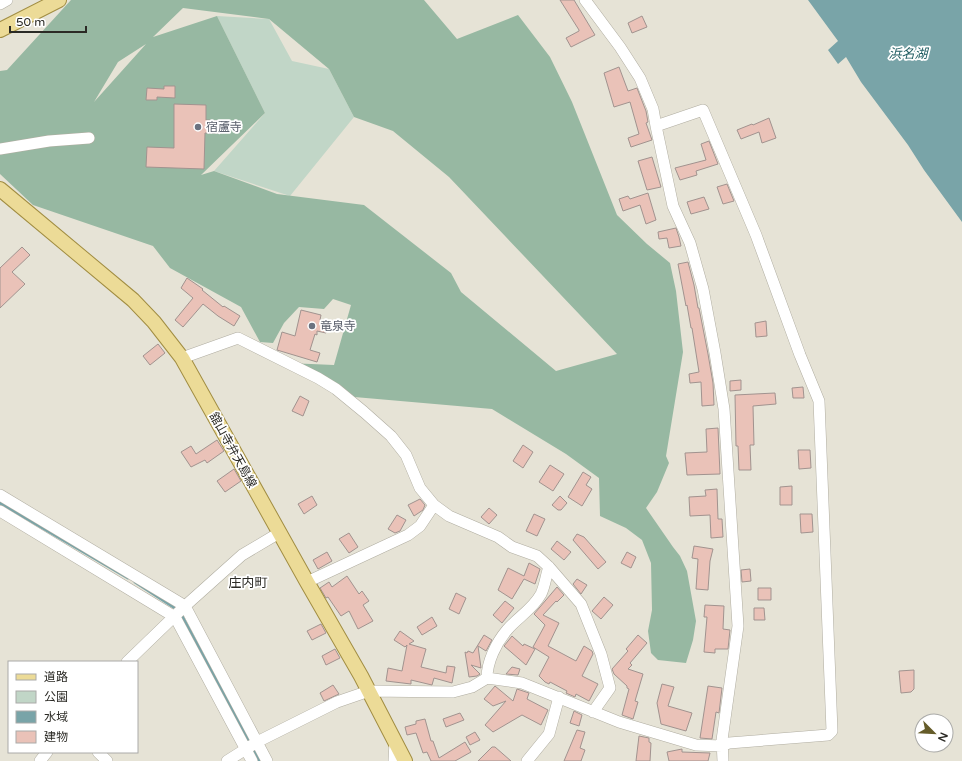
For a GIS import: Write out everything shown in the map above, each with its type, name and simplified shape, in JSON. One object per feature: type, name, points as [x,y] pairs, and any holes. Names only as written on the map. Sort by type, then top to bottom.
[{"type":"main road","points":[[0,30],[59,0]]},
{"type":"main road","name":"舘山寺弁天島線","points":[[0,189],[133,300],[159,327],[182,358],[369,691],[405,761]]},
{"type":"street","points":[[0,4],[7,0]]},
{"type":"street","points":[[585,0],[620,47],[640,78],[653,109],[673,206],[690,243],[703,289],[724,408],[738,626],[722,746],[724,761]]},
{"type":"street","points":[[227,761],[251,745],[337,702],[369,691],[453,692],[472,687],[487,678],[522,683],[619,722],[696,745],[722,746],[729,743],[828,735],[832,731],[819,401],[800,355],[756,235],[703,110],[656,126]]},
{"type":"street","points":[[0,149],[49,141],[89,138]]},
{"type":"street","points":[[182,358],[238,338],[318,378],[336,389],[391,436],[406,455],[420,488],[434,505],[449,516],[498,537],[512,548],[537,556],[581,604],[601,654],[610,688],[593,712]]},
{"type":"street","points":[[0,495],[185,606],[251,745],[252,761]]},
{"type":"street","points":[[307,582],[408,535],[420,526],[434,505]]},
{"type":"street","points":[[0,511],[175,617],[251,745],[267,761]]},
{"type":"street","points":[[128,661],[185,606],[242,555],[279,532]]},
{"type":"street","points":[[487,678],[487,668],[493,652],[506,630],[527,611],[541,594],[548,567]]},
{"type":"street","points":[[527,761],[549,734],[559,697]]},
{"type":"street","points":[[394,761],[395,740]]},
{"type":"street","points":[[40,761],[46,753]]},
{"type":"street","points":[[99,753],[107,761]]},
{"type":"green space","points":[[71,0],[424,0],[457,39],[518,15],[550,57],[572,102],[617,215],[647,244],[670,263],[676,291],[683,352],[666,456],[669,463],[657,492],[646,508],[680,556],[687,571],[696,621],[693,640],[686,663],[658,660],[651,653],[648,631],[652,610],[651,563],[642,540],[626,528],[600,516],[599,478],[566,454],[492,409],[343,396],[288,363],[334,365],[351,305],[333,299],[324,309],[299,307],[284,323],[273,343],[260,342],[241,307],[170,268],[153,246],[33,205],[0,174],[0,71],[7,70]],"holes":[[[183,8],[269,19],[329,69],[354,117],[393,131],[449,177],[617,354],[556,371],[461,292],[451,273],[364,205],[277,194],[214,171],[201,175],[265,113],[217,16],[153,37]],[[146,44],[94,102],[118,62]]]},
{"type":"green space","points":[[217,16],[269,19],[292,61],[329,69],[354,117],[290,196],[214,171],[265,113]]},
{"type":"water","name":"浜名湖","points":[[808,0],[962,0],[962,222],[924,170],[908,145],[861,82],[846,57],[838,64],[828,50],[838,41]]},
{"type":"building","points":[[560,0],[574,0],[595,35],[571,47],[566,38],[579,30]]},
{"type":"building","points":[[642,16],[647,27],[632,33],[628,23]]},
{"type":"building","points":[[619,67],[628,91],[637,88],[646,111],[648,122],[646,123],[652,140],[631,147],[628,138],[639,134],[630,102],[614,107],[604,73]]},
{"type":"building","points":[[164,86],[175,86],[175,98],[157,97],[157,100],[146,100],[147,88],[164,89]]},
{"type":"building","points":[[174,104],[206,105],[206,120],[222,121],[222,133],[205,133],[204,169],[146,167],[147,147],[174,148]]},
{"type":"building","points":[[769,118],[776,138],[762,143],[759,132],[741,139],[737,130]]},
{"type":"building","points":[[709,141],[718,164],[696,171],[697,175],[680,180],[675,168],[706,160],[701,144]]},
{"type":"building","points":[[652,157],[661,187],[647,190],[638,161]]},
{"type":"building","points":[[727,184],[734,201],[723,204],[717,187]]},
{"type":"building","points":[[648,193],[656,220],[646,224],[640,205],[623,211],[619,199],[628,196],[630,199]]},
{"type":"building","points":[[704,197],[709,209],[691,214],[687,202]]},
{"type":"building","points":[[676,228],[681,246],[669,248],[667,238],[659,239],[658,232]]},
{"type":"building","points":[[22,247],[30,255],[12,272],[25,284],[0,308],[0,268]]},
{"type":"building","points":[[688,262],[708,354],[713,383],[714,405],[702,406],[701,382],[690,383],[689,374],[699,372],[692,328],[678,264]]},
{"type":"building","points":[[187,278],[203,289],[202,290],[223,307],[224,306],[240,316],[234,326],[203,304],[183,327],[175,320],[193,298],[181,288]]},
{"type":"building","points":[[301,310],[321,315],[320,320],[329,322],[326,333],[317,331],[317,335],[315,334],[310,350],[320,353],[317,362],[277,350],[282,332],[295,336]]},
{"type":"building","points":[[766,321],[767,336],[756,337],[755,323]]},
{"type":"building","points":[[158,344],[165,353],[150,365],[143,356]]},
{"type":"building","points":[[741,380],[741,390],[730,391],[730,381]]},
{"type":"building","points":[[803,387],[804,398],[793,398],[792,388]]},
{"type":"building","points":[[775,393],[776,404],[753,406],[754,445],[750,445],[751,470],[739,470],[738,446],[736,446],[735,395]]},
{"type":"building","points":[[300,396],[309,401],[303,416],[292,411]]},
{"type":"building","points":[[718,428],[720,474],[687,475],[685,453],[707,452],[706,429]]},
{"type":"building","points":[[217,440],[224,451],[207,463],[205,460],[191,467],[181,452],[191,446],[196,454]]},
{"type":"building","points":[[523,445],[533,452],[523,468],[513,461]]},
{"type":"building","points":[[798,450],[810,450],[811,468],[799,469]]},
{"type":"building","points":[[550,465],[564,474],[553,491],[539,482]]},
{"type":"building","points":[[234,469],[241,481],[225,492],[217,481]]},
{"type":"building","points":[[583,472],[591,477],[586,485],[592,489],[582,506],[568,497]]},
{"type":"building","points":[[792,486],[792,505],[780,505],[780,487]]},
{"type":"building","points":[[717,489],[718,519],[722,519],[723,537],[711,538],[710,515],[690,516],[689,497],[706,496],[705,490]]},
{"type":"building","points":[[312,496],[317,505],[304,514],[298,504]]},
{"type":"building","points":[[560,496],[567,503],[561,510],[558,510],[552,505]]},
{"type":"building","points":[[420,499],[425,505],[423,510],[414,516],[408,505]]},
{"type":"building","points":[[489,508],[497,515],[489,524],[481,517]]},
{"type":"building","points":[[534,514],[545,519],[537,536],[526,531]]},
{"type":"building","points":[[800,514],[812,514],[813,532],[801,533]]},
{"type":"building","points":[[397,515],[406,520],[400,531],[395,533],[388,529]]},
{"type":"building","points":[[349,533],[358,547],[349,553],[339,539]]},
{"type":"building","points":[[577,534],[584,537],[606,562],[598,569],[573,540]]},
{"type":"building","points":[[557,541],[571,552],[564,560],[551,549]]},
{"type":"building","points":[[694,546],[713,549],[710,561],[708,590],[696,589],[698,559],[692,558]]},
{"type":"building","points":[[327,552],[332,561],[318,569],[313,560]]},
{"type":"building","points":[[627,552],[636,557],[631,568],[621,563]]},
{"type":"building","points":[[529,563],[540,569],[535,584],[524,579],[512,599],[498,590],[508,568],[524,576]]},
{"type":"building","points":[[750,569],[751,581],[742,582],[741,570]]},
{"type":"building","points":[[347,576],[359,594],[362,591],[369,601],[363,605],[373,621],[358,629],[349,611],[341,616],[320,588],[329,582],[332,587]]},
{"type":"building","points":[[577,579],[587,585],[581,594],[573,584]]},
{"type":"building","points":[[557,587],[564,595],[543,615],[559,623],[548,646],[576,661],[584,646],[592,651],[593,654],[582,676],[598,684],[589,701],[576,694],[575,697],[566,693],[567,691],[550,682],[549,684],[545,682],[539,676],[549,657],[533,647],[545,625],[534,614]]},
{"type":"building","points":[[758,588],[771,588],[771,600],[758,600]]},
{"type":"building","points":[[456,593],[466,598],[459,614],[449,609]]},
{"type":"building","points":[[604,597],[613,605],[601,619],[592,611]]},
{"type":"building","points":[[505,601],[514,608],[502,623],[493,615]]},
{"type":"building","points":[[705,605],[724,606],[723,629],[730,630],[728,649],[715,649],[715,653],[704,652],[707,617],[704,617]]},
{"type":"building","points":[[754,608],[764,608],[765,620],[754,620]]},
{"type":"building","points":[[432,617],[437,626],[422,635],[417,627]]},
{"type":"building","points":[[321,624],[326,633],[312,640],[307,631]]},
{"type":"building","points":[[400,631],[414,641],[409,644],[426,649],[421,667],[446,673],[447,666],[455,667],[452,683],[434,678],[432,685],[411,680],[411,684],[386,681],[388,668],[402,671],[407,645],[405,647],[394,640]]},
{"type":"building","points":[[484,635],[492,640],[486,651],[478,646],[481,668],[471,665],[480,674],[469,677],[465,652],[467,653],[468,651],[473,653]]},
{"type":"building","points":[[638,635],[647,643],[630,663],[632,665],[628,669],[643,674],[635,701],[638,702],[633,719],[622,715],[629,689],[614,674],[612,669],[628,651],[626,649]]},
{"type":"building","points":[[512,636],[523,646],[524,644],[535,649],[526,665],[504,646]]},
{"type":"building","points":[[335,649],[340,658],[326,665],[322,656]]},
{"type":"building","points":[[512,667],[520,669],[518,675],[506,674]]},
{"type":"building","points":[[914,670],[914,689],[911,692],[901,693],[899,671]]},
{"type":"building","points":[[662,684],[674,687],[668,706],[692,713],[686,731],[661,724],[657,703]]},
{"type":"building","points":[[333,685],[339,694],[324,701],[320,693]]},
{"type":"building","points":[[495,686],[513,701],[517,689],[529,693],[527,699],[548,710],[541,725],[522,715],[493,732],[485,725],[506,701],[493,706],[484,699]]},
{"type":"building","points":[[708,686],[722,688],[719,713],[716,712],[712,739],[700,738]]},
{"type":"building","points":[[574,711],[582,715],[579,726],[570,723]]},
{"type":"building","points":[[460,713],[464,720],[446,727],[443,719]]},
{"type":"building","points":[[425,719],[431,741],[433,741],[439,758],[465,742],[471,752],[455,761],[431,761],[427,752],[423,753],[416,733],[407,735],[405,727],[416,724],[416,721]]},
{"type":"building","points":[[577,730],[585,732],[580,748],[585,750],[581,761],[564,761]]},
{"type":"building","points":[[475,732],[480,740],[470,745],[466,737]]},
{"type":"building","points":[[639,736],[649,738],[649,742],[651,743],[650,761],[636,761]]},
{"type":"building","points":[[492,747],[495,747],[511,761],[478,761]]},
{"type":"building","points":[[682,749],[682,752],[710,753],[708,761],[669,761],[667,752]]},
{"type":"waterway","points":[[0,503],[128,578]]},
{"type":"waterway","points":[[135,582],[175,608]]},
{"type":"waterway","points":[[182,616],[250,743]]},
{"type":"waterway","points":[[253,748],[259,761]]},
{"type":"place","name":"宿蘆寺","points":[[198,127]]},
{"type":"place","name":"竜泉寺","points":[[312,326]]},
{"type":"district","name":"庄内町","points":[[248,583]]}]
